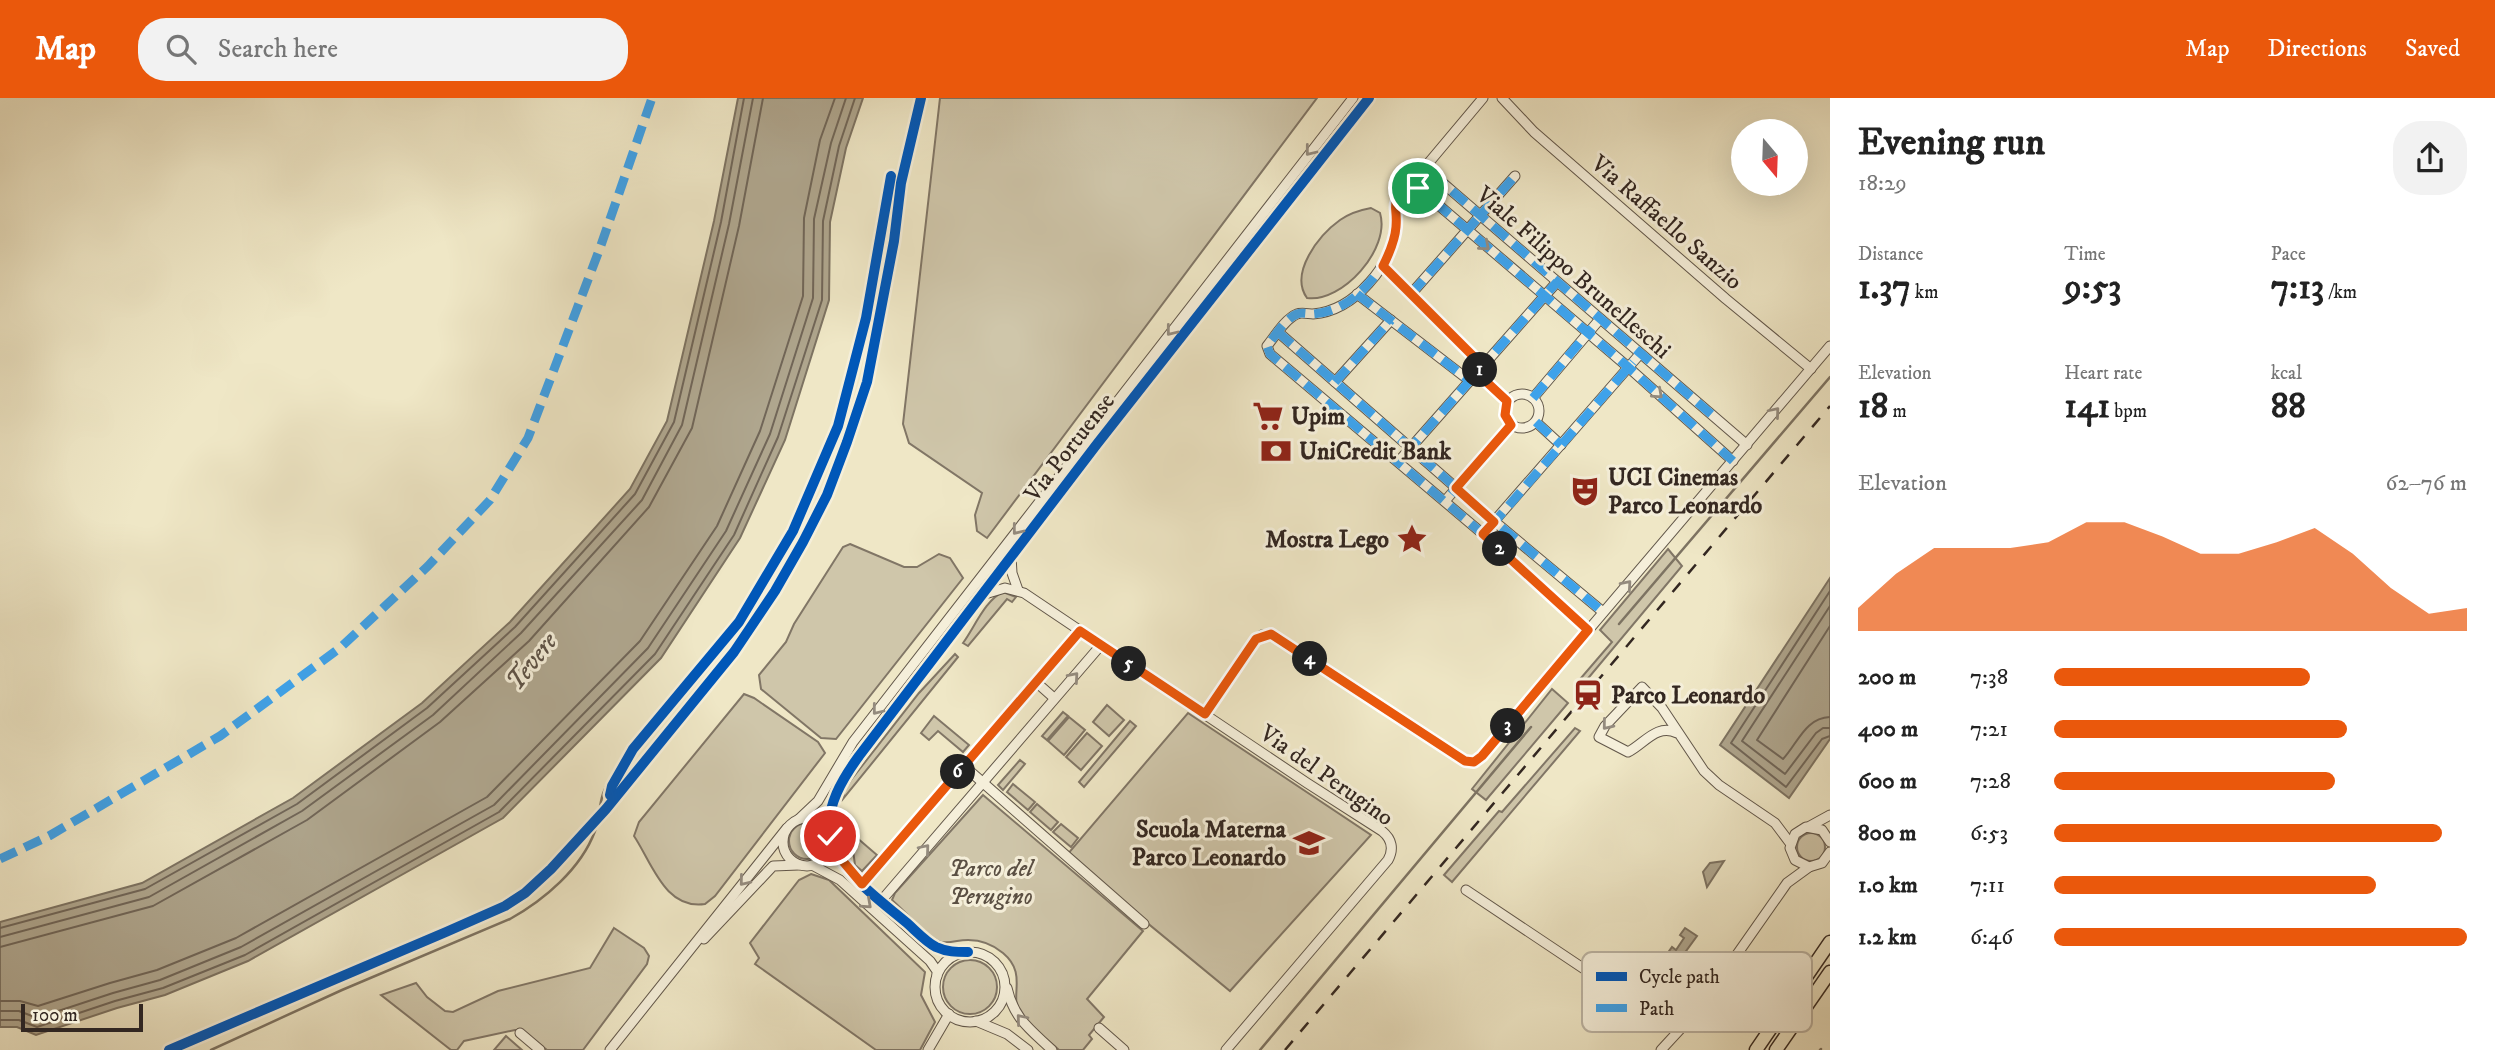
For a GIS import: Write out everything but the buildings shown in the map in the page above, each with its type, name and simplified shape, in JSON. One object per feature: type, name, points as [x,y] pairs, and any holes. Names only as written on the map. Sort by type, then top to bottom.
[{"type":"highway","points":[[1812,968],[1830,942]]},
{"type":"highway","points":[[1812,998],[1830,972]]},
{"type":"highway","points":[[1756,1050],[1768,1032]]},
{"type":"highway","points":[[1776,1050],[1788,1032]]},
{"type":"street","name":"Via Portuense","points":[[799,818],[816,805],[853,742],[1353,98]]},
{"type":"street","name":"Via Portuense","points":[[830,836],[833,802],[855,762],[1011,556],[1369,98]]},
{"type":"street","points":[[1413,170],[1426,166],[1483,98]]},
{"type":"street","name":"Via Raffaello Sanzio","points":[[1502,98],[1565,158],[1726,299],[1811,369]]},
{"type":"street","name":"Viale Filippo Brunelleschi","points":[[1732,461],[1415,185],[1417,174],[1430,172],[1747,445]]},
{"type":"street","points":[[1411,294],[1515,176]]},
{"type":"street","points":[[1415,185],[1407,186],[1394,205],[1396,226],[1391,249],[1383,266],[1357,294],[1331,312],[1298,313],[1268,346],[1270,354],[1399,461],[1588,630]]},
{"type":"street","points":[[1383,266],[1507,401]]},
{"type":"street","points":[[1399,461],[1557,282]]},
{"type":"street","points":[[1357,294],[1469,382]]},
{"type":"street","points":[[1533,398],[1600,319]]},
{"type":"street","points":[[1335,382],[1391,320]]},
{"type":"street","points":[[1278,332],[1494,522],[1604,612]]},
{"type":"street","points":[[1205,714],[1256,639],[1271,634],[1463,761],[1472,762],[1485,753],[1830,346]]},
{"type":"street","points":[[1483,534],[1640,354]]},
{"type":"street","points":[[1522,394],[1533,398],[1539,407],[1536,422],[1522,429],[1511,425],[1505,415],[1507,401],[1522,394]]},
{"type":"street","points":[[1536,422],[1561,445]]},
{"type":"street","points":[[1445,501],[1511,425]]},
{"type":"street","points":[[981,596],[1001,588],[1018,590],[1013,577],[1011,556]]},
{"type":"street","name":"Via del Perugino","points":[[1018,590],[1384,832],[1391,848],[1388,860],[1226,1050]]},
{"type":"street","points":[[862,884],[1080,631]]},
{"type":"street","points":[[881,901],[1101,645]]},
{"type":"street","points":[[1036,682],[1054,698]]},
{"type":"street","points":[[1662,708],[1662,724],[1628,752],[1599,737],[1605,726],[1642,687],[1662,708],[1704,771],[1776,823],[1790,843],[1792,857],[1787,883]]},
{"type":"street","points":[[1652,734],[1671,730],[1677,733]]},
{"type":"street","points":[[964,766],[1144,924]]},
{"type":"street","points":[[1790,843],[1795,834],[1830,815]]},
{"type":"street","points":[[610,1050],[787,828],[799,818],[807,817],[822,822],[841,859],[862,884],[934,946],[949,952],[987,956],[995,962],[1018,1018],[1052,1050]]},
{"type":"street","points":[[1776,823],[1822,830],[1830,842]]},
{"type":"street","points":[[787,828],[783,834],[784,849],[793,862],[799,865]]},
{"type":"street","points":[[682,959],[719,925],[773,866],[812,865],[819,862],[829,851],[830,836]]},
{"type":"street","points":[[1739,952],[1787,883],[1809,867],[1822,863],[1830,852]]},
{"type":"street","points":[[1792,857],[1798,863],[1809,867]]},
{"type":"street","points":[[812,865],[835,876],[930,961],[937,971],[937,998],[949,1014],[965,1021],[987,1017],[996,1011],[1005,991],[1004,980]]},
{"type":"street","points":[[1466,890],[1582,968]]},
{"type":"street","points":[[937,976],[948,959],[968,952]]},
{"type":"street","points":[[928,1050],[949,1014]]},
{"type":"street","points":[[976,1021],[1007,1034],[1028,1050]]},
{"type":"street","points":[[1098,1028],[1124,1050]]},
{"type":"street","points":[[1661,1050],[1676,1032]]},
{"type":"street","points":[[520,1034],[540,1050]]},
{"type":"green space","points":[[940,98],[1317,98],[987,538],[977,531],[975,515],[982,493],[909,443],[903,424]]},
{"type":"green space","points":[[1371,208],[1380,213],[1381,227],[1371,257],[1361,271],[1335,292],[1307,298],[1302,288],[1304,266],[1323,235],[1348,215]]},
{"type":"green space","points":[[850,544],[904,567],[917,567],[939,554],[950,558],[963,578],[836,739],[821,738],[761,689],[759,675],[786,642],[794,624],[843,547]]},
{"type":"green space","points":[[1668,549],[1682,566],[1585,682],[1581,678],[1612,642],[1600,630]]},
{"type":"green space","points":[[1003,592],[1016,597],[1012,602],[1007,599],[968,646],[963,643],[986,607]]},
{"type":"green space","points":[[955,654],[958,657],[843,799],[844,791],[851,780],[919,693]]},
{"type":"green space","points":[[1552,689],[1568,703],[1486,800],[1472,789]]},
{"type":"green space","points":[[744,694],[818,742],[825,753],[715,896],[705,904],[691,904],[680,900],[661,882],[634,836],[639,822]]},
{"type":"green space","points":[[1107,705],[1124,720],[1109,736],[1093,722]]},
{"type":"green space","points":[[1063,712],[1068,716],[1047,740],[1042,736]]},
{"type":"green space","points":[[1188,713],[1371,835],[1230,991],[1066,856]]},
{"type":"green space","points":[[934,716],[969,745],[963,752],[938,731],[929,740],[921,733]]},
{"type":"green space","points":[[1069,717],[1085,730],[1064,755],[1048,741]]},
{"type":"green space","points":[[1130,721],[1136,726],[1084,787],[1079,782]]},
{"type":"green space","points":[[1575,728],[1580,731],[1452,882],[1444,875]]},
{"type":"green space","points":[[1087,733],[1102,746],[1081,770],[1066,757]]},
{"type":"green space","points":[[1020,760],[1025,764],[1003,790],[998,785]]},
{"type":"green space","points":[[1013,784],[1035,802],[1028,810],[1007,792]]},
{"type":"green space","name":"Parco del Perugino","points":[[983,795],[1143,931],[1087,999],[1104,1017],[1089,1035],[1092,1039],[1083,1050],[1059,1050],[1024,1018],[1017,1006],[1015,969],[1003,953],[993,946],[976,941],[941,942],[892,900],[895,893]]},
{"type":"green space","points":[[1037,804],[1058,822],[1051,830],[1030,812]]},
{"type":"green space","points":[[807,823],[820,828],[825,841],[820,854],[807,859],[794,854],[789,841],[794,828]]},
{"type":"green space","points":[[1061,824],[1078,838],[1071,847],[1053,832]]},
{"type":"green space","points":[[1811,833],[1821,837],[1825,847],[1821,857],[1811,861],[1801,857],[1797,847],[1801,837]]},
{"type":"green space","points":[[856,837],[877,855],[862,871],[855,865],[852,843]]},
{"type":"green space","points":[[811,874],[829,880],[925,972],[921,995],[935,1022],[920,1050],[876,1050],[755,964],[759,958],[750,943],[799,880]]},
{"type":"green space","points":[[614,928],[644,948],[649,956],[647,964],[583,1050],[547,1050],[523,1031],[515,1030],[464,1041],[457,1050],[451,1050],[381,995],[416,983],[427,997],[445,1011],[453,1012],[498,991],[590,968]]},
{"type":"green space","points":[[970,960],[989,968],[997,987],[989,1006],[970,1014],[951,1006],[943,987],[951,968]]},
{"type":"green space","points":[[506,1036],[522,1050],[494,1050]]},
{"type":"water","name":"Tevere","points":[[738,98],[863,98],[846,148],[830,222],[829,300],[785,440],[740,538],[661,658],[503,818],[248,961],[165,995],[36,1035],[17,1027],[0,1027],[0,922],[142,883],[293,798],[422,703],[510,622],[630,489],[667,421],[714,221]]},
{"type":"water","points":[[1830,578],[1830,739],[1789,798],[1720,745]]},
{"type":"water","points":[[1724,861],[1707,887],[1703,872],[1710,863]]},
{"type":"water","points":[[1685,928],[1697,936],[1685,952],[1668,952],[1672,947],[1676,950],[1684,938],[1680,935]]},
{"type":"waterway","points":[[1619,624],[1830,377]]},
{"type":"waterway","points":[[1260,1050],[1531,727]]},
{"type":"waterway","points":[[211,1050],[342,990],[510,919],[536,903],[571,871],[589,845],[606,787],[632,743]]},
{"type":"railway","points":[[1285,1050],[1830,406]]},
{"type":"marked path","points":[[0,859],[49,836],[220,736],[340,648],[428,566],[490,500],[528,438],[600,248],[652,98]]},
{"type":"marked path","points":[[1415,185],[1417,174],[1430,172],[1718,420]]},
{"type":"marked path","points":[[1411,294],[1515,176]]},
{"type":"marked path","points":[[1415,185],[1407,186],[1397,199],[1392,245],[1374,277],[1357,295],[1337,308],[1322,313],[1301,313],[1293,316],[1267,346],[1270,354],[1483,534],[1588,630]]},
{"type":"marked path","points":[[1415,185],[1628,367],[1733,461]]},
{"type":"marked path","points":[[1383,266],[1483,366]]},
{"type":"marked path","points":[[1406,453],[1557,282]]},
{"type":"marked path","points":[[1357,294],[1470,381]]},
{"type":"marked path","points":[[1335,382],[1391,320]]},
{"type":"marked path","points":[[1533,398],[1592,328]]},
{"type":"marked path","points":[[1278,332],[1494,521],[1603,612]]},
{"type":"marked path","points":[[1491,526],[1633,362]]},
{"type":"marked path","points":[[1477,373],[1507,401]]},
{"type":"marked path","points":[[1536,422],[1561,445]]},
{"type":"marked path","points":[[1451,494],[1511,425]]},
{"type":"cycle path","points":[[169,1050],[505,906],[525,893],[606,809],[734,652],[775,591],[803,542],[827,495],[847,442],[867,382],[894,241],[901,183],[921,98]]},
{"type":"cycle path","points":[[968,952],[948,951],[932,945],[851,873],[834,848],[830,835],[830,814],[837,793],[859,756],[1097,444],[1369,98]]},
{"type":"cycle path","points":[[610,795],[612,786],[633,749],[739,622],[793,531],[838,426],[866,318],[891,176]]},
{"type":"place","name":"Upim","points":[[1268,416]]},
{"type":"place","name":"UniCredit Bank","points":[[1276,451]]},
{"type":"place","name":"UCI Cinemas Parco Leonardo","points":[[1585,491]]},
{"type":"place","name":"Mostra Lego","points":[[1412,539]]},
{"type":"place","name":"Parco Leonardo","points":[[1588,695]]},
{"type":"place","name":"Scuola Materna Parco Leonardo","points":[[1309,843]]},
{"type":"route","points":[[830,836],[841,859],[862,884],[1080,631],[1205,714],[1256,639],[1271,634],[1465,761],[1470,763],[1480,759],[1588,630],[1483,534],[1494,522],[1456,488],[1511,425],[1505,415],[1507,401],[1477,373],[1483,366],[1383,266],[1391,249],[1396,226],[1394,205],[1397,198],[1407,186],[1415,185],[1418,188]]}]
